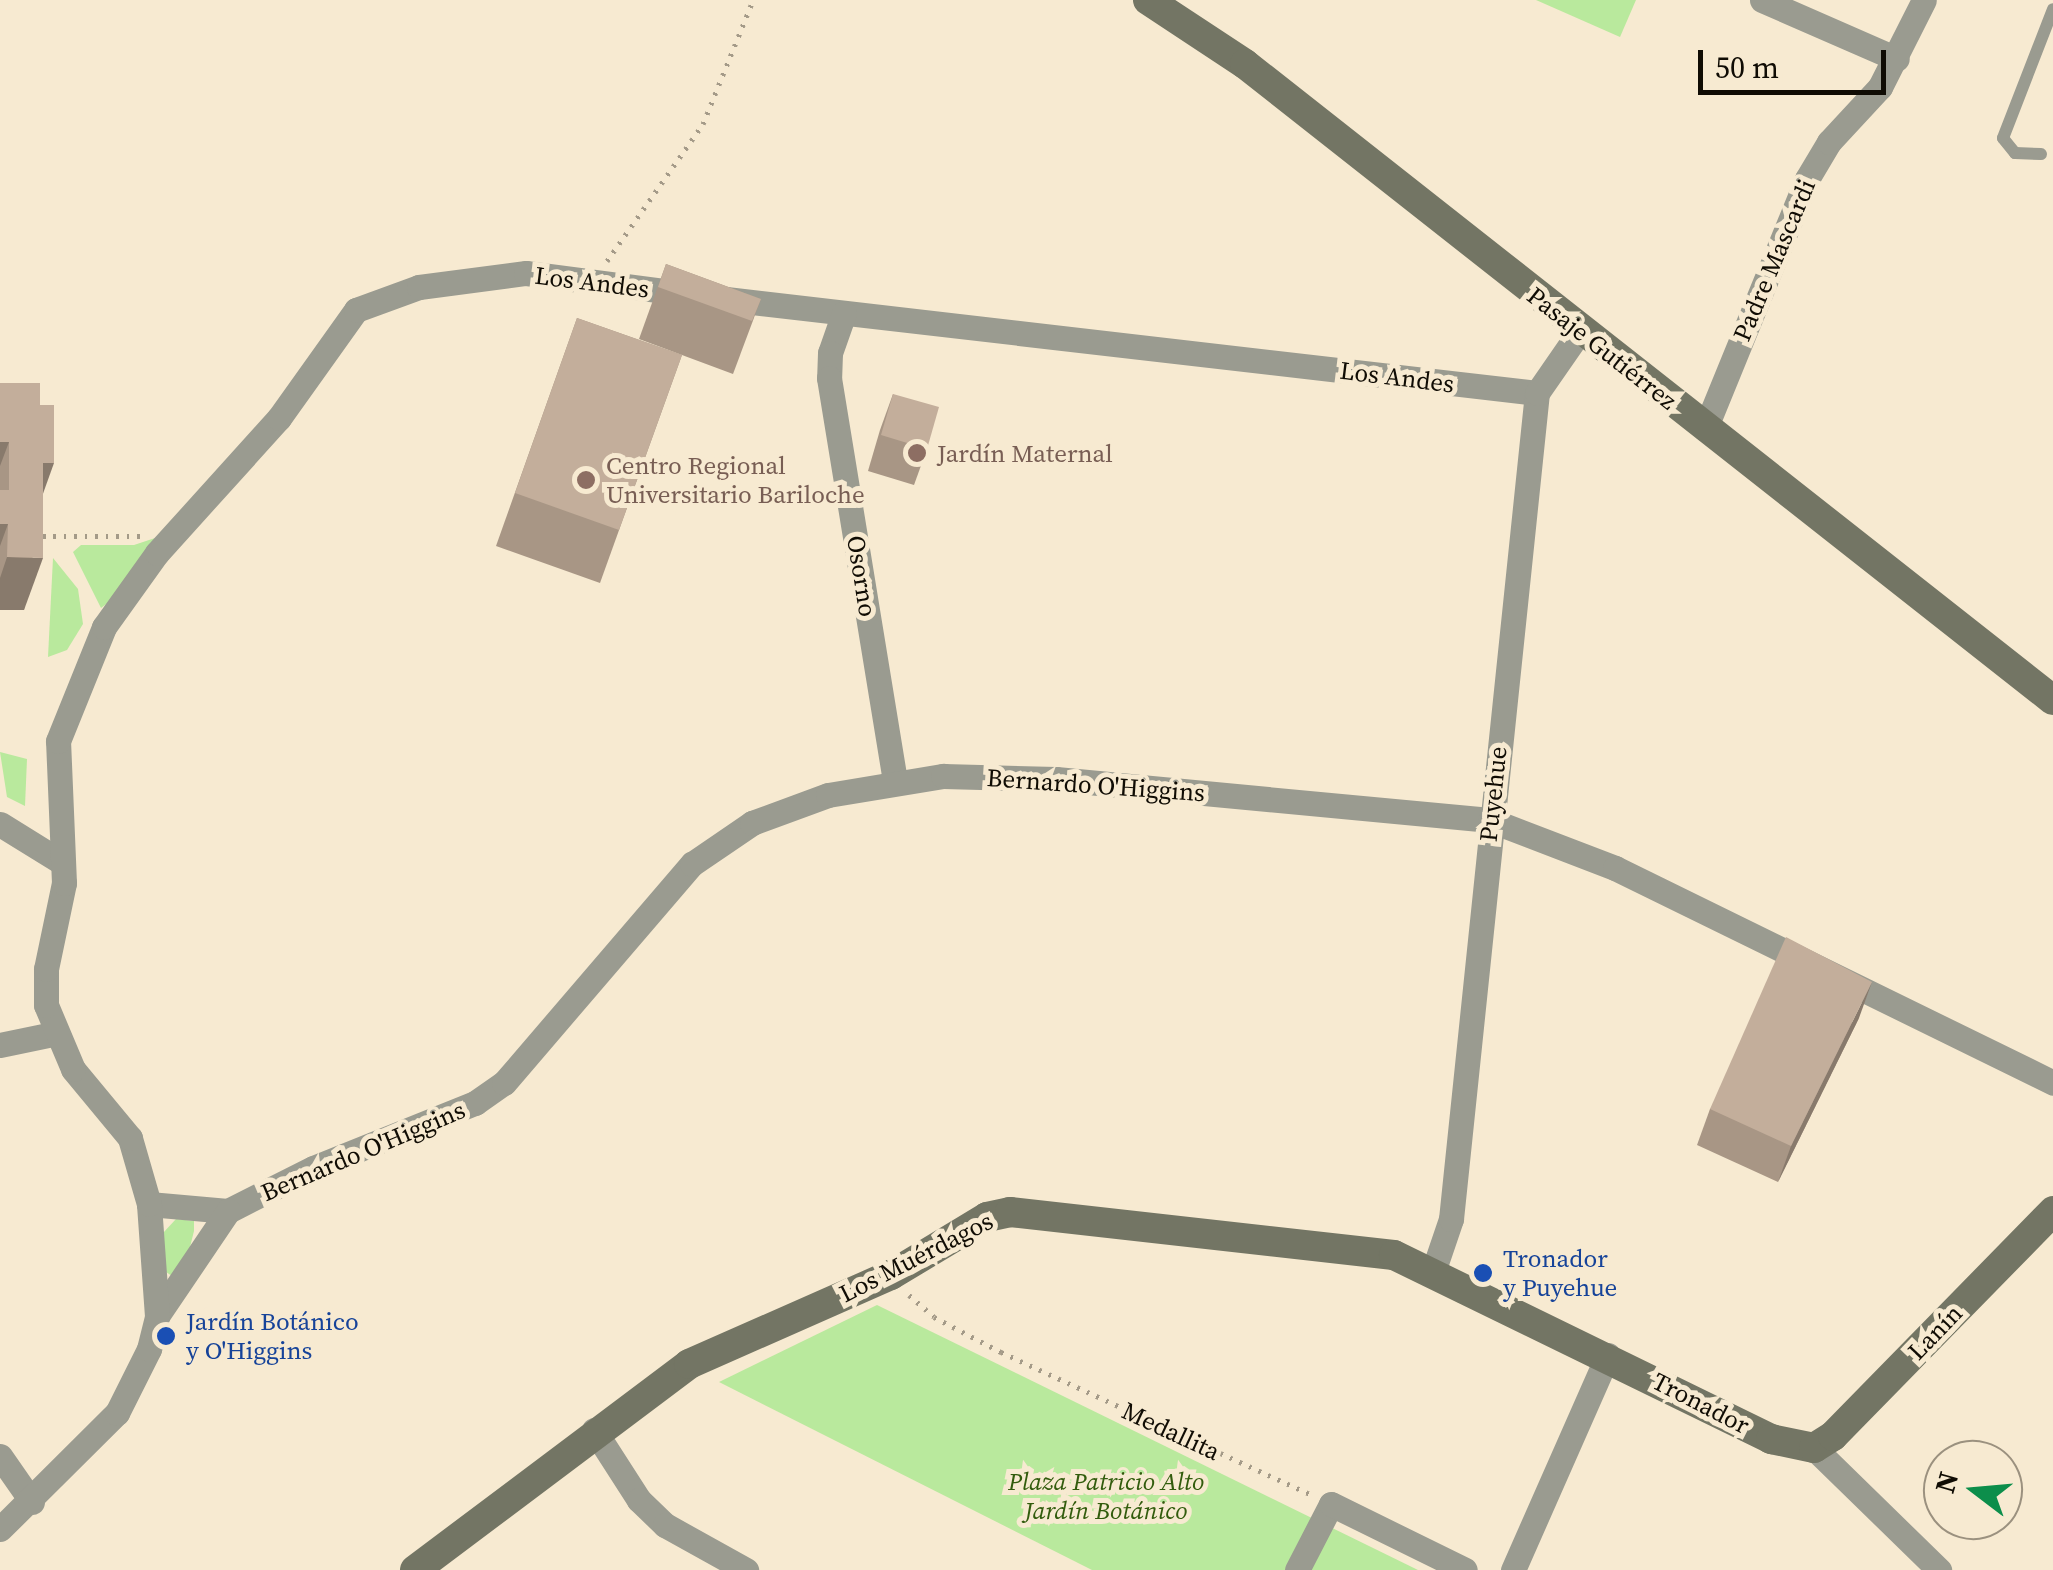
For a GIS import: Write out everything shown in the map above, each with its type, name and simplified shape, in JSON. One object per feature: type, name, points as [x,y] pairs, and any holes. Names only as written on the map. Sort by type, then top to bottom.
[{"type":"street","name":"Pasaje Gutiérrez","points":[[1148,0],[1245,64],[2053,700]]},
{"type":"street","points":[[1762,0],[1803,8],[1898,58]]},
{"type":"street","name":"Padre Mascardi","points":[[1704,429],[1807,179],[1898,58],[1924,0]]},
{"type":"street","name":"Los Andes","points":[[53,1034],[46,969],[60,920],[58,742],[69,702],[104,627],[179,528],[279,418],[356,310],[382,297],[478,277],[526,273],[1537,393]]},
{"type":"street","name":"Osorno","points":[[844,313],[830,353],[829,378],[895,782]]},
{"type":"street","name":"Puyehue","points":[[1434,1269],[1450,1220],[1537,393],[1580,330]]},
{"type":"street","name":"Bernardo O'Higgins","points":[[157,1316],[228,1211],[312,1168],[475,1103],[504,1083],[692,864],[752,823],[828,795],[895,782],[1056,779],[1490,820],[1615,868],[2053,1083]]},
{"type":"street","points":[[0,824],[60,860]]},
{"type":"street","points":[[0,1045],[53,1034],[130,1138],[149,1204],[157,1316],[149,1348],[117,1413],[32,1502],[0,1529]]},
{"type":"street","points":[[149,1204],[228,1211]]},
{"type":"street","name":"Los Muérdagos","points":[[415,1570],[594,1430],[729,1342],[891,1275],[986,1217],[1034,1210],[1355,1246],[1434,1269]]},
{"type":"street","name":"Lanín","points":[[1814,1448],[1834,1436],[2053,1211]]},
{"type":"street","name":"Tronador","points":[[1434,1269],[1771,1440],[1814,1448]]},
{"type":"street","points":[[1513,1570],[1608,1355]]},
{"type":"street","points":[[594,1430],[639,1500],[665,1525],[746,1570]]},
{"type":"street","points":[[1814,1448],[1939,1570]]},
{"type":"street","points":[[0,1456],[32,1502]]},
{"type":"street","points":[[1297,1570],[1330,1504],[1464,1570]]},
{"type":"lane","points":[[2041,154],[2015,153],[2003,138],[2004,122],[2053,9]]},
{"type":"path","points":[[597,280],[628,222],[674,172],[703,124],[753,0]]},
{"type":"path","points":[[43,536],[134,537],[179,528]]},
{"type":"path","name":"Medallita","points":[[891,1275],[934,1317],[1001,1352],[1330,1504]]},
{"type":"green space","points":[[1536,0],[1636,0],[1620,37]]},
{"type":"green space","points":[[161,536],[101,608],[73,552],[81,545],[134,545]]},
{"type":"green space","points":[[53,558],[78,589],[83,624],[67,650],[48,657]]},
{"type":"green space","points":[[0,752],[27,759],[25,806],[7,797]]},
{"type":"green space","points":[[176,1219],[194,1221],[194,1231],[184,1271],[175,1278],[160,1268],[163,1233]]},
{"type":"green space","name":"Plaza Patricio Alto Jardín Botánico","points":[[877,1305],[1418,1570],[1092,1570],[719,1382]]},
{"type":"building","points":[[666,264],[761,299],[752,321],[658,287]]},
{"type":"building","points":[[577,318],[682,355],[619,530],[515,493]]},
{"type":"building","points":[[0,383],[40,383],[40,405],[54,405],[54,463],[43,463],[43,558],[7,557],[8,524],[0,524],[0,490],[9,490],[9,442],[0,442]]},
{"type":"building","points":[[893,394],[939,407],[927,449],[881,435]]},
{"type":"building","points":[[1786,937],[1872,982],[1791,1146],[1710,1109]]},
{"type":"place","name":"Jardín Maternal","points":[[917,453]]},
{"type":"place","name":"Centro Regional Universitario Bariloche","points":[[586,480]]},
{"type":"place","name":"Tronador y Puyehue","points":[[1483,1273]]},
{"type":"place","name":"Jardín Botánico y O'Higgins","points":[[166,1336]]}]
